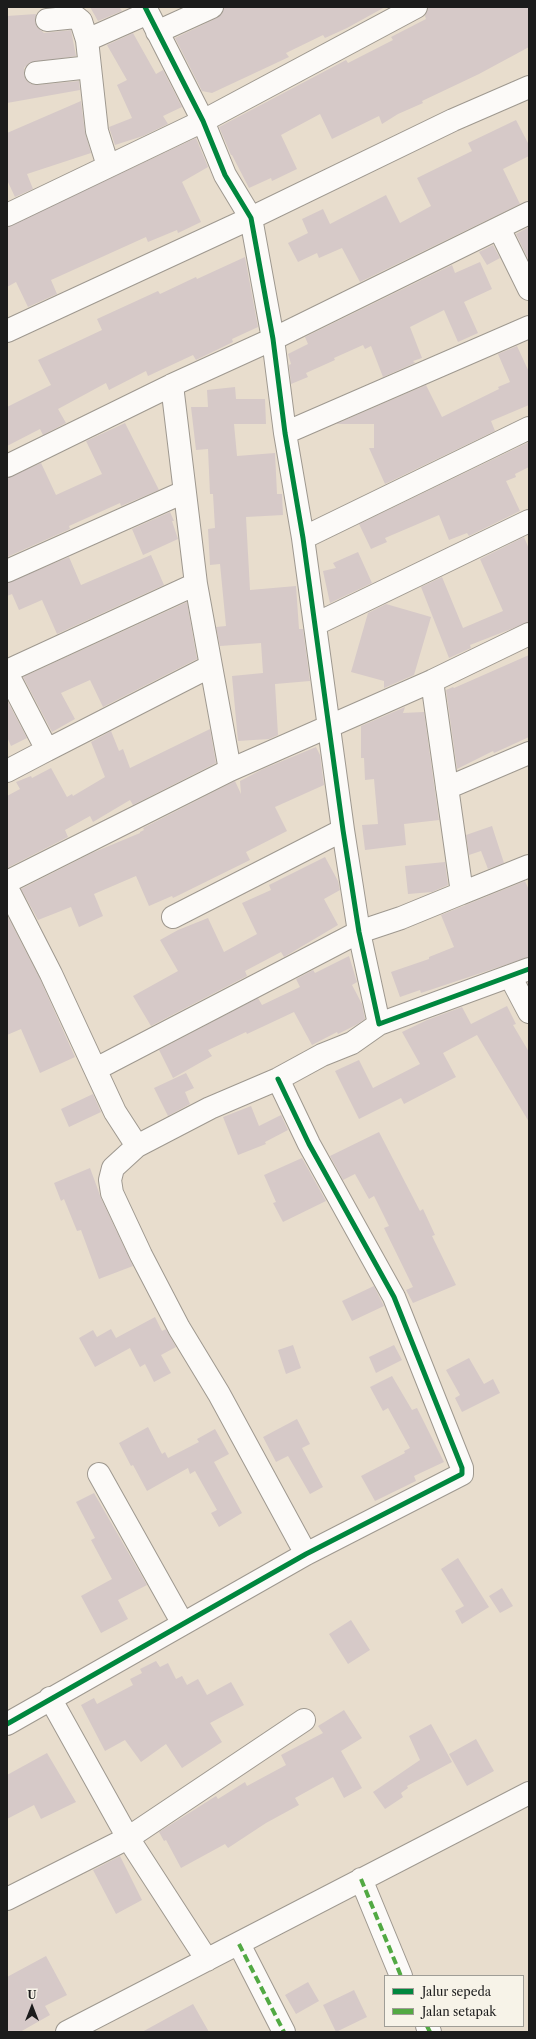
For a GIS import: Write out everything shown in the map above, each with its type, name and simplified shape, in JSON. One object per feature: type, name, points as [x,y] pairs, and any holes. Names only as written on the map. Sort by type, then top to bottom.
[{"type":"street","points":[[88,40],[150,17],[212,7]]},
{"type":"street","points":[[7,215],[203,121],[416,7]]},
{"type":"street","points":[[47,20],[76,17],[81,21],[88,40],[97,131],[108,166]]},
{"type":"street","points":[[150,17],[203,121],[225,175],[252,218],[273,339],[285,433],[316,624],[343,830],[359,932],[379,1024]]},
{"type":"street","points":[[36,73],[90,68]]},
{"type":"street","points":[[7,331],[252,218],[453,120],[529,87]]},
{"type":"street","points":[[7,466],[172,385],[273,339],[529,213]]},
{"type":"street","points":[[499,228],[529,289]]},
{"type":"street","points":[[285,433],[529,327]]},
{"type":"street","points":[[172,385],[196,584],[230,770]]},
{"type":"street","points":[[303,538],[529,428]]},
{"type":"street","points":[[7,570],[184,492]]},
{"type":"street","points":[[316,624],[529,521]]},
{"type":"street","points":[[47,750],[7,672],[196,584]]},
{"type":"street","points":[[7,882],[230,770],[329,727],[529,634]]},
{"type":"street","points":[[7,771],[211,666]]},
{"type":"street","points":[[432,680],[462,893]]},
{"type":"street","points":[[448,788],[529,753]]},
{"type":"street","points":[[173,917],[343,830]]},
{"type":"street","points":[[96,1069],[359,932],[401,918],[529,866]]},
{"type":"street","points":[[7,888],[96,1069],[115,1112],[137,1146]]},
{"type":"street","points":[[306,1554],[219,1394],[176,1321],[140,1255],[112,1193],[110,1180],[113,1168],[137,1146],[210,1108],[278,1079],[322,1055],[356,1041],[379,1024],[519,973],[529,1012]]},
{"type":"street","points":[[7,1724],[50,1698],[306,1554],[460,1477],[462,1472],[394,1297],[309,1144],[278,1079]]},
{"type":"street","points":[[100,1474],[183,1624]]},
{"type":"street","points":[[50,1698],[128,1838],[207,1960]]},
{"type":"street","points":[[7,1899],[128,1838],[304,1720]]},
{"type":"street","points":[[67,2032],[529,1793]]},
{"type":"street","points":[[361,1879],[401,1975]]},
{"type":"street","points":[[238,1944],[284,2032]]},
{"type":"building","points":[[90,7],[119,7],[122,11],[98,21]]},
{"type":"building","points":[[224,7],[385,7],[347,28],[325,38],[323,35],[286,53],[289,57],[212,93],[202,91],[175,38],[217,18],[222,14]]},
{"type":"building","points":[[428,7],[529,7],[529,47],[479,74],[422,101],[423,103],[398,114],[382,124],[379,116],[332,139],[320,114],[281,135],[297,169],[272,181],[271,178],[249,188],[231,155],[219,127],[346,60],[348,63],[393,40],[391,37],[426,19],[425,16]]},
{"type":"building","points":[[36,14],[35,21],[37,27],[44,33],[71,30],[76,56],[29,63],[24,68],[26,80],[31,84],[37,85],[79,81],[80,90],[7,103],[7,16]]},
{"type":"building","points":[[133,33],[156,74],[163,70],[182,107],[163,116],[168,124],[143,136],[115,145],[109,127],[132,118],[117,85],[127,80],[107,45]]},
{"type":"building","points":[[81,101],[85,132],[91,153],[27,174],[33,189],[15,197],[7,180],[7,133]]},
{"type":"building","points":[[516,120],[529,145],[529,156],[503,169],[520,204],[360,282],[342,248],[319,258],[317,253],[298,262],[288,243],[308,233],[302,219],[323,209],[330,224],[386,195],[400,223],[431,206],[417,178],[472,151],[468,143]]},
{"type":"building","points":[[196,138],[208,167],[182,182],[201,222],[178,233],[177,230],[148,242],[146,237],[51,280],[57,294],[28,307],[16,282],[7,287],[7,227]]},
{"type":"building","points":[[529,227],[529,261],[516,234]]},
{"type":"building","points":[[493,245],[500,258],[487,265],[479,252]]},
{"type":"building","points":[[245,257],[258,327],[232,339],[233,342],[196,360],[193,355],[148,376],[146,371],[109,390],[106,383],[58,409],[66,423],[43,435],[40,429],[7,446],[7,407],[51,385],[38,360],[102,330],[97,319],[158,291],[160,294],[196,277],[197,279]]},
{"type":"building","points":[[480,262],[492,289],[464,302],[478,333],[458,342],[444,310],[410,327],[422,358],[413,361],[415,363],[383,377],[371,346],[365,349],[363,345],[306,373],[308,377],[291,384],[289,365],[291,364],[288,354],[308,344],[305,337],[452,265],[455,273]]},
{"type":"building","points":[[517,346],[529,372],[529,405],[491,421],[495,431],[385,484],[369,448],[374,448],[374,424],[336,424],[426,385],[442,417],[510,382],[498,354]]},
{"type":"building","points":[[235,387],[236,399],[265,399],[266,424],[234,424],[237,456],[275,453],[277,494],[282,494],[283,515],[246,517],[250,590],[296,586],[299,629],[303,629],[310,681],[275,684],[278,735],[269,739],[238,741],[232,676],[263,673],[261,643],[220,646],[216,627],[226,626],[220,564],[210,565],[208,529],[215,528],[213,494],[210,494],[208,449],[196,450],[191,407],[208,407],[207,390]]},
{"type":"building","points":[[125,423],[159,490],[121,506],[120,503],[69,526],[70,529],[7,557],[7,478],[41,463],[56,495],[102,474],[86,441]]},
{"type":"building","points":[[529,442],[529,467],[515,474],[516,477],[506,481],[520,511],[469,536],[467,533],[449,540],[439,515],[385,538],[387,542],[371,549],[359,524]]},
{"type":"building","points":[[170,512],[174,521],[172,521],[178,539],[143,555],[132,529]]},
{"type":"building","points":[[524,537],[529,549],[529,622],[470,645],[471,648],[449,658],[421,587],[442,577],[463,628],[503,611],[480,559]]},
{"type":"building","points":[[358,552],[372,583],[330,603],[323,571],[336,568],[333,563]]},
{"type":"building","points":[[151,555],[164,585],[57,634],[42,600],[19,610],[12,594],[7,596],[7,583],[69,557],[81,585]]},
{"type":"building","points":[[187,602],[197,659],[103,707],[90,680],[61,693],[75,719],[52,732],[23,677]]},
{"type":"building","points":[[386,604],[431,617],[414,675],[384,688],[384,681],[351,672],[368,613]]},
{"type":"building","points":[[529,655],[529,737],[494,753],[493,751],[457,769],[446,690],[453,687],[454,688]]},
{"type":"building","points":[[7,700],[27,738],[11,746],[7,737]]},
{"type":"building","points":[[405,707],[403,713],[424,712],[439,820],[404,824],[406,845],[365,850],[362,825],[378,824],[374,779],[365,780],[364,758],[361,758],[361,726]]},
{"type":"building","points":[[210,729],[216,763],[133,805],[130,800],[93,822],[90,816],[65,830],[68,837],[7,868],[7,796],[20,789],[16,782],[31,776],[32,778],[51,768],[67,797],[72,794],[73,796],[105,777],[91,742],[111,731],[119,751],[123,749],[130,768]]},
{"type":"building","points":[[316,747],[320,755],[324,785],[275,807],[287,831],[246,852],[250,860],[173,898],[172,896],[149,906],[136,876],[94,894],[103,916],[79,927],[71,907],[38,920],[21,889],[92,853],[140,833],[144,830],[143,828],[235,781],[241,794],[240,781],[263,769]]},
{"type":"building","points":[[492,826],[504,863],[488,869],[481,851],[469,855],[466,835]]},
{"type":"building","points":[[325,857],[338,881],[340,890],[324,899],[338,925],[284,957],[281,952],[245,971],[247,976],[151,1026],[133,996],[178,971],[160,940],[178,930],[208,918],[224,952],[257,934],[242,903],[271,890],[269,885]]},
{"type":"building","points":[[445,862],[448,885],[432,892],[408,894],[405,866]]},
{"type":"building","points":[[525,881],[529,890],[529,957],[421,993],[420,990],[400,997],[391,972],[429,959],[429,957],[454,947],[441,915]]},
{"type":"building","points":[[7,915],[40,979],[75,1057],[40,1073],[21,1029],[7,1035]]},
{"type":"building","points":[[349,956],[357,982],[352,985],[362,1004],[365,1019],[338,1034],[337,1032],[312,1045],[294,1012],[208,1050],[212,1056],[173,1078],[159,1050],[258,998],[262,1005],[300,987],[296,979],[313,970],[315,973]]},
{"type":"building","points":[[507,1006],[516,1024],[513,1025],[529,1052],[529,1122],[477,1035],[443,1053],[456,1077],[404,1104],[401,1098],[359,1119],[335,1071],[359,1060],[373,1088],[420,1064],[402,1032],[427,1020],[462,1007],[471,1024]]},
{"type":"building","points":[[186,1073],[194,1088],[185,1092],[190,1104],[168,1116],[154,1088]]},
{"type":"building","points":[[93,1094],[101,1112],[69,1127],[61,1109]]},
{"type":"building","points":[[251,1106],[259,1126],[281,1115],[288,1130],[265,1142],[266,1144],[238,1155],[223,1117]]},
{"type":"building","points":[[379,1132],[420,1211],[423,1209],[435,1235],[432,1236],[456,1285],[413,1303],[406,1290],[413,1287],[384,1228],[389,1226],[374,1196],[369,1199],[355,1174],[343,1180],[330,1156]]},
{"type":"building","points":[[302,1158],[326,1201],[283,1222],[273,1203],[276,1202],[264,1175]]},
{"type":"building","points":[[90,1168],[101,1198],[133,1266],[99,1279],[81,1230],[77,1231],[64,1199],[61,1201],[54,1183]]},
{"type":"building","points":[[374,1286],[384,1306],[352,1321],[342,1301]]},
{"type":"building","points":[[155,1317],[162,1331],[166,1329],[176,1347],[161,1355],[171,1373],[154,1382],[145,1364],[140,1367],[130,1348],[95,1367],[79,1338],[93,1330],[97,1337],[111,1329],[116,1338]]},
{"type":"building","points":[[293,1345],[301,1368],[286,1374],[278,1350]]},
{"type":"building","points":[[394,1345],[402,1360],[376,1373],[369,1357]]},
{"type":"building","points":[[469,1358],[484,1384],[493,1379],[500,1393],[462,1412],[455,1398],[460,1395],[446,1370]]},
{"type":"building","points":[[392,1376],[412,1410],[417,1408],[444,1462],[414,1476],[416,1481],[375,1501],[361,1476],[405,1453],[404,1451],[410,1448],[388,1408],[383,1411],[370,1387]]},
{"type":"building","points":[[297,1419],[310,1444],[302,1448],[323,1487],[310,1494],[288,1456],[276,1462],[263,1437]]},
{"type":"building","points":[[148,1427],[162,1454],[165,1452],[168,1458],[199,1442],[197,1439],[215,1429],[229,1454],[214,1462],[242,1513],[219,1527],[211,1513],[217,1510],[195,1471],[190,1474],[188,1468],[147,1491],[133,1465],[131,1466],[119,1443]]},
{"type":"building","points":[[94,1493],[147,1585],[118,1600],[128,1619],[101,1633],[81,1596],[112,1579],[91,1540],[95,1538],[76,1502]]},
{"type":"building","points":[[458,1558],[489,1607],[462,1624],[455,1611],[464,1606],[441,1569]]},
{"type":"building","points":[[502,1588],[513,1606],[500,1613],[489,1596]]},
{"type":"building","points":[[351,1620],[370,1650],[348,1664],[329,1634]]},
{"type":"building","points":[[156,1661],[160,1667],[168,1663],[176,1679],[182,1676],[187,1685],[198,1679],[207,1695],[231,1682],[244,1705],[210,1723],[222,1742],[182,1768],[166,1744],[141,1762],[125,1740],[105,1751],[81,1705],[94,1698],[97,1704],[133,1685],[130,1679],[142,1673],[140,1669]]},
{"type":"building","points":[[344,1710],[362,1738],[341,1751],[362,1788],[344,1798],[333,1777],[295,1798],[299,1805],[266,1823],[228,1848],[225,1844],[181,1868],[166,1840],[164,1841],[159,1832],[216,1796],[218,1799],[245,1782],[247,1786],[286,1765],[281,1755],[323,1733],[318,1726]]},
{"type":"building","points":[[431,1724],[452,1762],[407,1786],[408,1788],[401,1793],[403,1797],[385,1809],[373,1792],[420,1760],[409,1736]]},
{"type":"building","points":[[476,1739],[494,1771],[467,1786],[449,1754]]},
{"type":"building","points":[[47,1753],[76,1802],[41,1819],[34,1805],[7,1819],[7,1775]]},
{"type":"building","points":[[120,1856],[142,1900],[116,1914],[93,1870]]},
{"type":"building","points":[[46,1956],[67,1995],[45,2006],[50,2015],[20,2032],[7,2032],[7,1977]]},
{"type":"building","points":[[308,1982],[319,2001],[296,2014],[285,1995]]},
{"type":"building","points":[[354,1990],[367,2017],[336,2032],[323,2005]]},
{"type":"building","points":[[193,2004],[209,2032],[142,2032]]},
{"type":"marked path","points":[[361,1879],[401,1975]]},
{"type":"marked path","points":[[239,1944],[284,2032]]},
{"type":"marked path","points":[[428,2027],[430,2032]]},
{"type":"cycle path","points":[[145,7],[203,121],[225,175],[251,218],[273,339],[285,433],[303,538],[343,830],[359,932],[379,1024],[529,969]]},
{"type":"cycle path","points":[[7,1724],[306,1554],[462,1474],[462,1468],[394,1297],[309,1144],[278,1079]]}]
